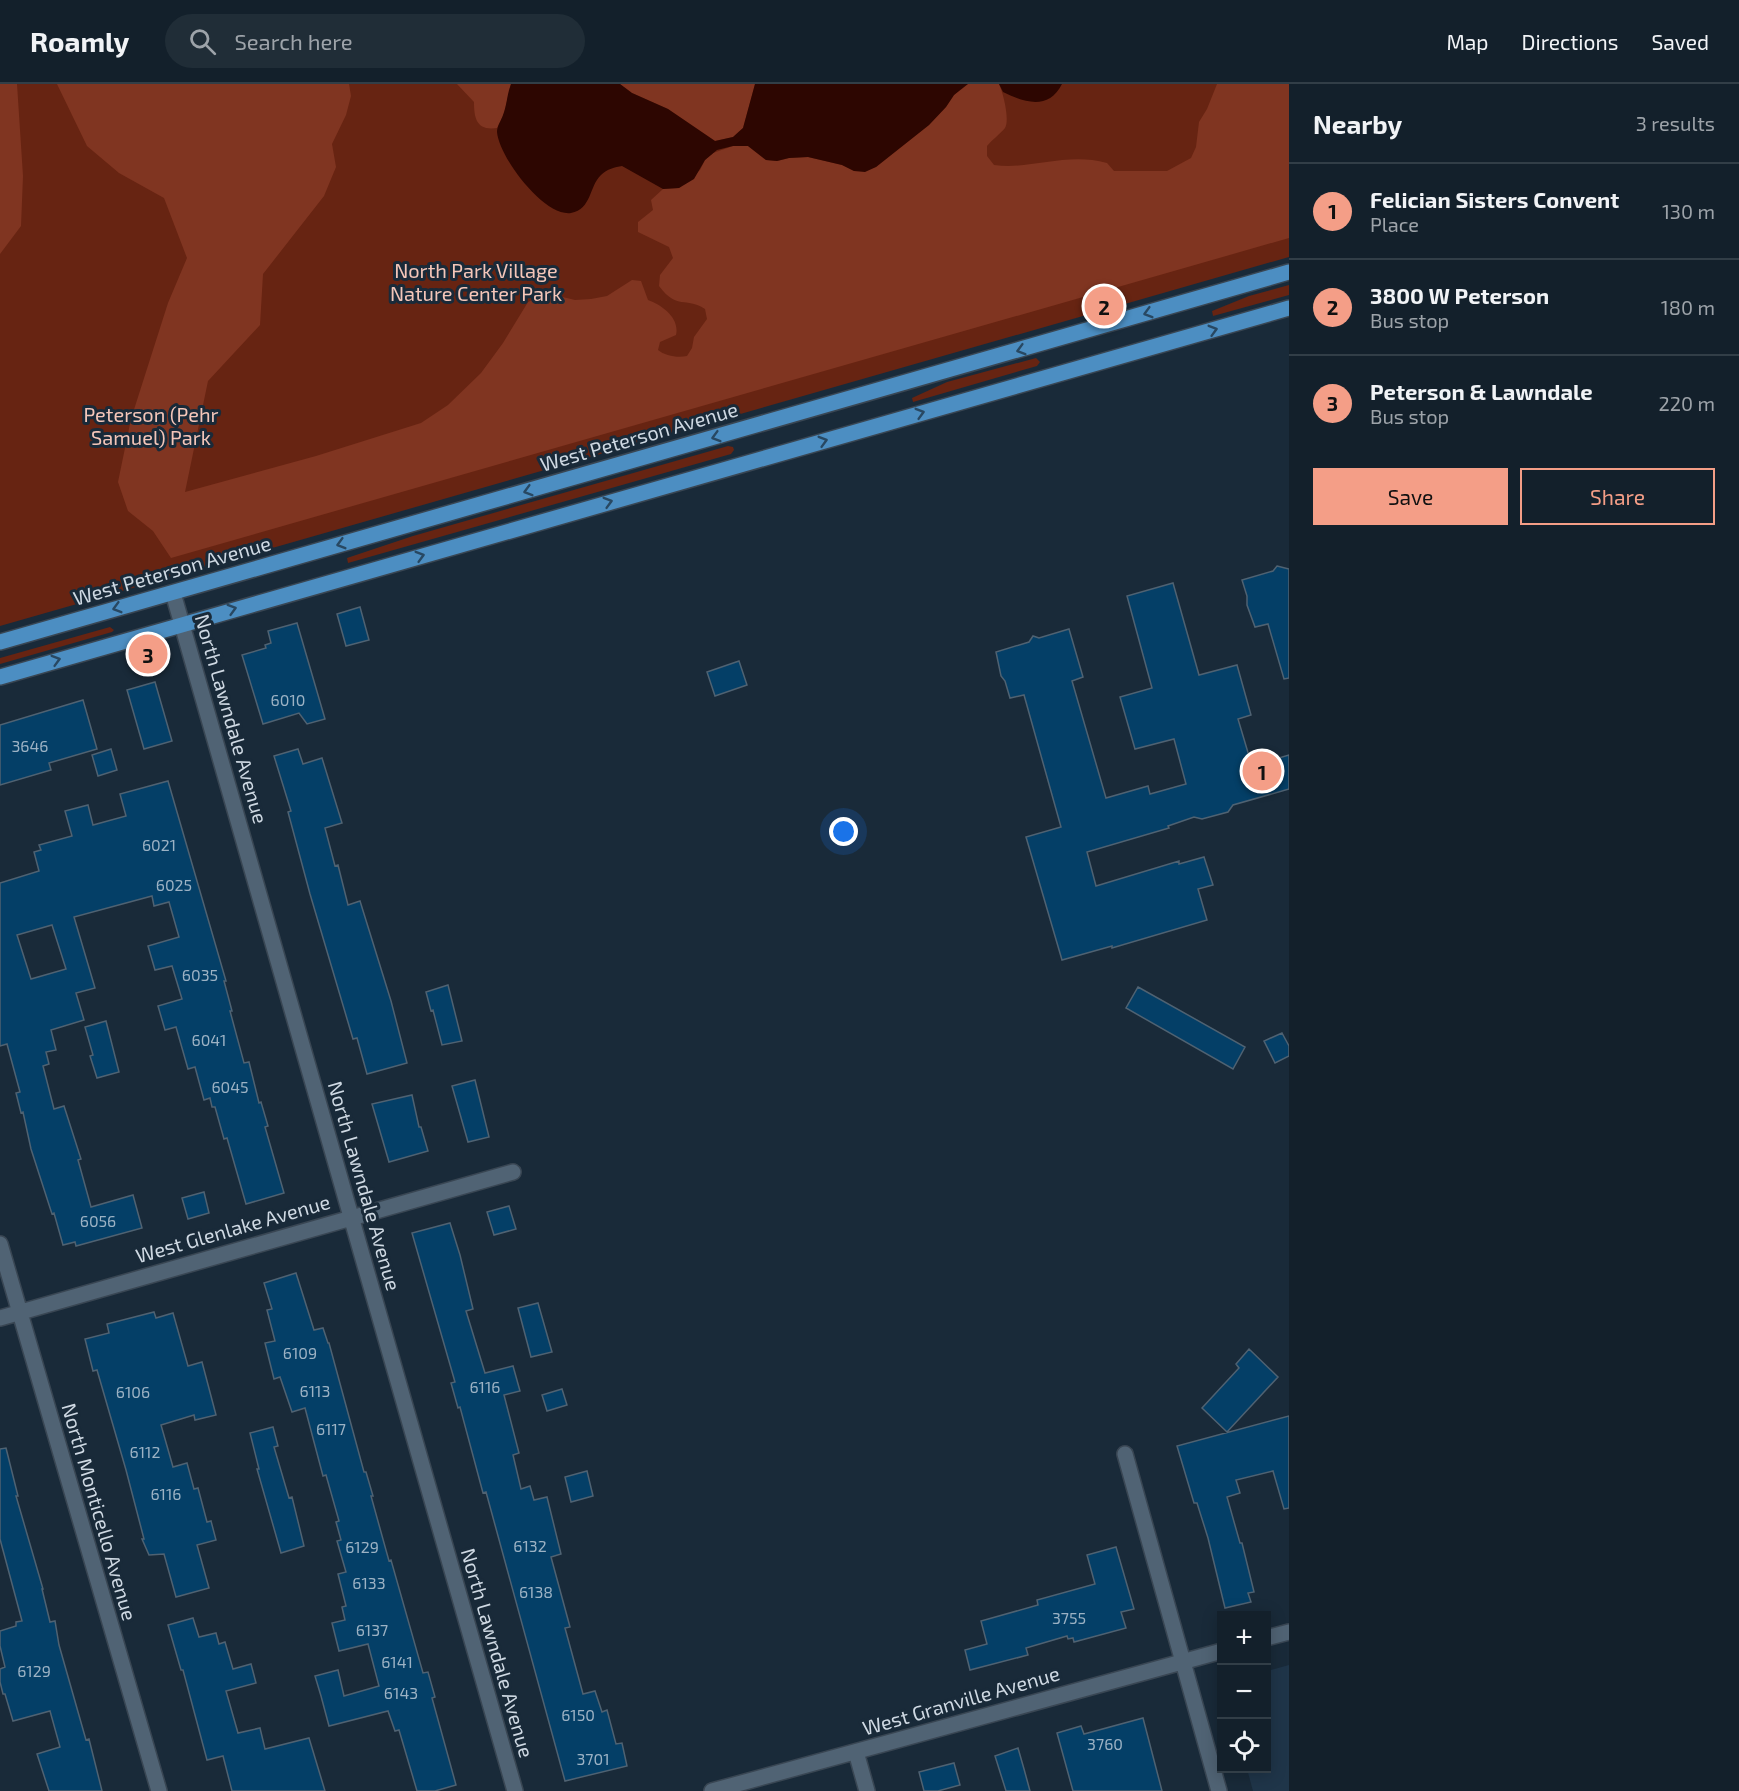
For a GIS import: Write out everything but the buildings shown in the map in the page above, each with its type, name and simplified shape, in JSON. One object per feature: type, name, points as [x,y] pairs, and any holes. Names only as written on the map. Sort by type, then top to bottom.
[{"type":"main road","name":"West Peterson Avenue","points":[[0,642],[1289,272]]},
{"type":"main road","points":[[0,677],[1289,308]]},
{"type":"street","name":"North Lawndale Avenue","points":[[173,592],[515,1791]]},
{"type":"street","name":"West Glenlake Avenue","points":[[0,1318],[513,1172]]},
{"type":"street","name":"North Monticello Avenue","points":[[0,1244],[159,1791]]},
{"type":"street","points":[[1125,1454],[1219,1791]]},
{"type":"street","points":[[1271,1637],[1289,1632]]},
{"type":"street","name":"West Granville Avenue","points":[[712,1791],[1217,1652]]},
{"type":"street","points":[[856,1752],[867,1791]]},
{"type":"shaded area","points":[[511,84],[620,84],[632,93],[668,109],[715,141],[733,137],[743,128],[755,84],[968,84],[954,95],[929,125],[876,167],[865,172],[854,171],[842,165],[808,157],[766,160],[748,146],[733,146],[717,150],[705,160],[694,179],[679,188],[663,189],[622,166],[611,169],[597,180],[583,207],[571,213],[560,212],[536,196],[514,170],[506,156],[497,132]]},
{"type":"shaded area","points":[[999,84],[1062,84],[1050,98],[1036,102],[1003,92]]},
{"type":"shaded area","points":[[1289,1665],[1289,1791],[1253,1791],[1248,1773],[1271,1773],[1271,1670]]},
{"type":"green space","name":"North Park Village Nature Center Park","points":[[0,84],[1289,84],[1289,257],[0,626]]},
{"type":"green space","points":[[0,84],[17,84],[23,176],[21,226],[0,254]]},
{"type":"green space","name":"Peterson (Pehr Samuel) Park","points":[[57,84],[349,84],[351,96],[346,115],[332,144],[336,167],[324,196],[263,274],[260,325],[208,381],[185,492],[316,456],[421,423],[448,405],[481,373],[528,302],[546,293],[575,300],[591,299],[607,296],[632,280],[641,281],[648,300],[669,313],[677,329],[676,335],[660,342],[658,350],[672,356],[687,356],[692,348],[694,337],[707,319],[705,309],[671,298],[659,286],[660,275],[673,258],[669,247],[638,232],[638,222],[653,210],[651,200],[663,189],[679,188],[700,170],[705,160],[713,153],[733,146],[748,146],[766,160],[808,157],[842,165],[854,171],[876,167],[929,125],[954,95],[968,84],[999,84],[1002,93],[1006,113],[1005,128],[987,146],[987,156],[994,165],[1022,165],[1077,159],[1107,163],[1114,171],[1167,171],[1191,158],[1196,147],[1199,122],[1217,84],[1289,84],[1289,238],[171,558],[153,531],[128,511],[118,482],[131,419],[168,303],[187,258],[164,198],[119,173],[87,146]]},
{"type":"green space","points":[[457,84],[511,84],[504,114],[497,128],[481,126],[476,118],[474,102]]},
{"type":"green space","points":[[620,84],[755,84],[743,128],[733,137],[715,141],[668,109],[632,93]]},
{"type":"green space","points":[[1289,285],[1289,295],[1213,316],[1212,311],[1249,296]]},
{"type":"green space","points":[[1036,358],[1040,362],[1037,366],[913,402],[912,398],[947,382]]},
{"type":"green space","points":[[728,446],[733,447],[731,454],[348,563],[347,558],[413,536]]},
{"type":"green space","points":[[110,627],[114,630],[112,632],[0,664],[0,658]]},
{"type":"place","name":"3800 W Peterson","points":[[1104,306]]},
{"type":"place","name":"Peterson & Lawndale","points":[[148,654]]},
{"type":"place","name":"Felician Sisters Convent","points":[[1262,771]]}]
